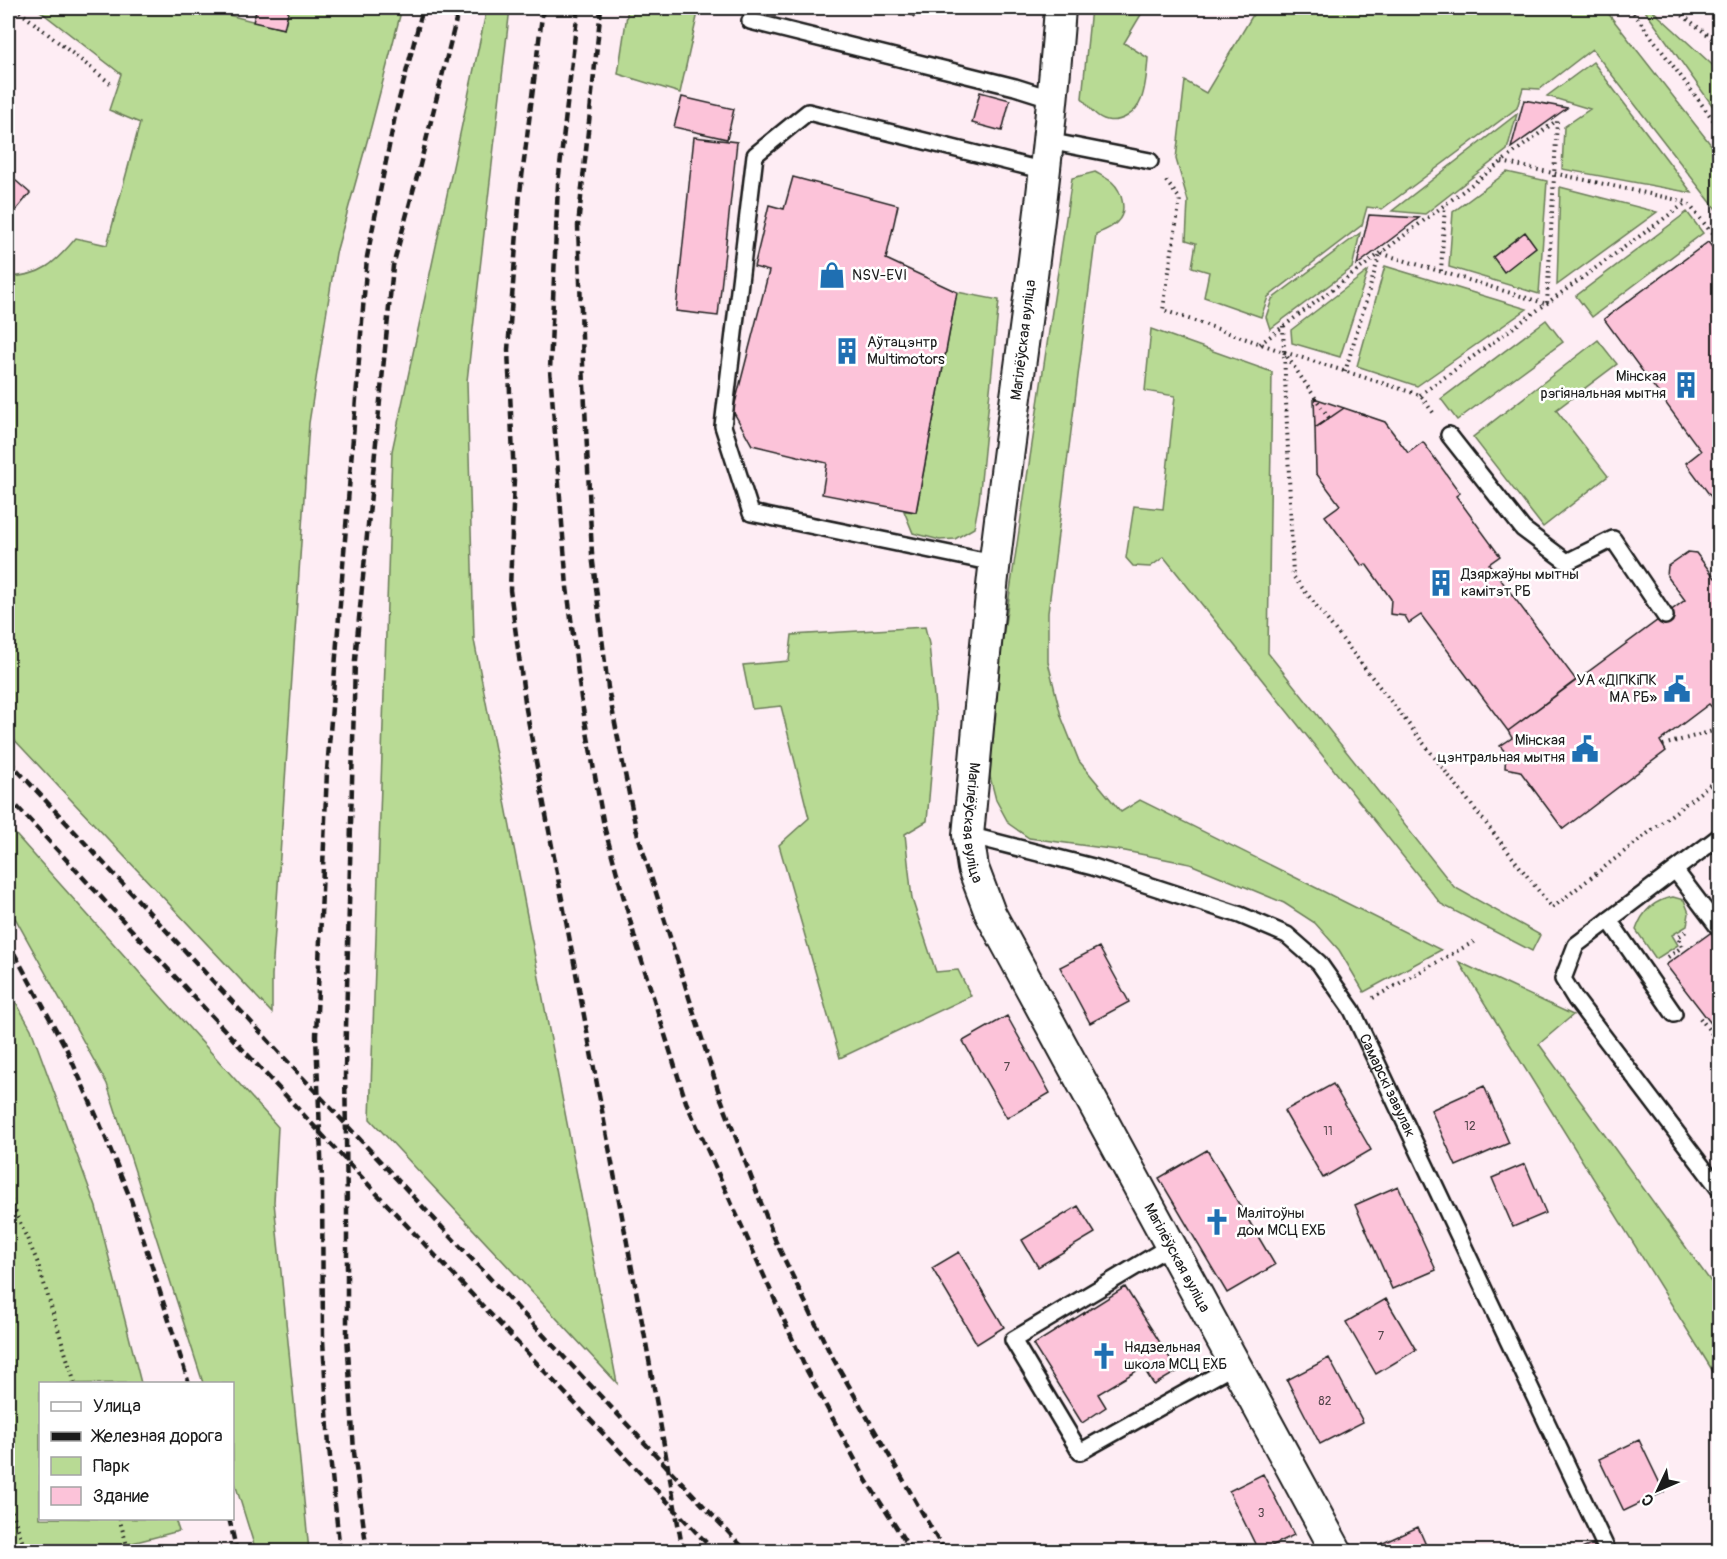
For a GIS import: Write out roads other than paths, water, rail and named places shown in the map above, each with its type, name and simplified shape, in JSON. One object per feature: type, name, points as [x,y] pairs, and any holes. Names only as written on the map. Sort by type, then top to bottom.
[{"type":"street","name":"Магілёўская вуліца","points":[[1060,8],[1045,171],[994,563],[968,835],[973,868],[990,913],[1337,1551]]},
{"type":"lane","points":[[750,21],[1015,87],[1053,99]]},
{"type":"lane","points":[[994,563],[751,513],[723,426],[755,155],[808,112],[1045,171]]},
{"type":"lane","points":[[1048,141],[1150,161]]},
{"type":"lane","points":[[1449,435],[1523,529],[1567,561],[1613,539],[1665,616]]},
{"type":"lane","name":"Самарскі завулак","points":[[968,835],[1093,867],[1240,915],[1287,935],[1319,963],[1352,1010],[1608,1551]]},
{"type":"lane","points":[[1719,836],[1576,945],[1563,979],[1575,1000],[1719,1190]]},
{"type":"lane","points":[[1675,870],[1713,921]]},
{"type":"lane","points":[[1609,920],[1674,1014]]},
{"type":"lane","points":[[1170,1246],[1013,1340],[1080,1452],[1235,1365]]},
{"type":"railway","points":[[340,1552],[329,1447],[323,1340],[322,1180],[316,1036],[327,771],[367,257],[396,111],[423,8]]},
{"type":"railway","points":[[367,1552],[354,1452],[347,1334],[345,1069],[355,660],[393,266],[459,8]]},
{"type":"railway","points":[[543,8],[520,193],[508,350],[514,478],[510,590],[526,709],[646,1343],[683,1552]]},
{"type":"railway","points":[[578,8],[558,184],[550,370],[567,587],[581,698],[604,826],[636,942],[686,1102],[805,1367],[866,1480],[912,1552]]},
{"type":"railway","points":[[601,8],[578,226],[583,364],[592,554],[608,688],[636,829],[720,1096],[776,1242],[830,1353],[945,1552]]},
{"type":"railway","points":[[8,760],[747,1552]]},
{"type":"railway","points":[[8,797],[380,1197],[715,1552]]},
{"type":"railway","points":[[8,942],[67,1050],[100,1124],[131,1200],[188,1382]]},
{"type":"railway","points":[[229,1520],[237,1552]]},
{"type":"place","name":"NSV-EVI","points":[[832,275]]},
{"type":"place","name":"Аўтацэнтр Multimotors","points":[[847,351]]},
{"type":"place","name":"Мінская рэгіянальная мытня","points":[[1686,385]]},
{"type":"place","name":"Дзяржаўны мытны камітэт РБ","points":[[1441,583]]},
{"type":"place","name":"УА «ДІПКіПК МА РБ»","points":[[1677,689]]},
{"type":"place","name":"Мінская цэнтральная мытня","points":[[1585,749]]},
{"type":"place","name":"Малітоўны дом МСЦ ЕХБ","points":[[1217,1222]]},
{"type":"place","name":"Нядзельная школа МСЦ ЕХБ","points":[[1104,1356]]}]
